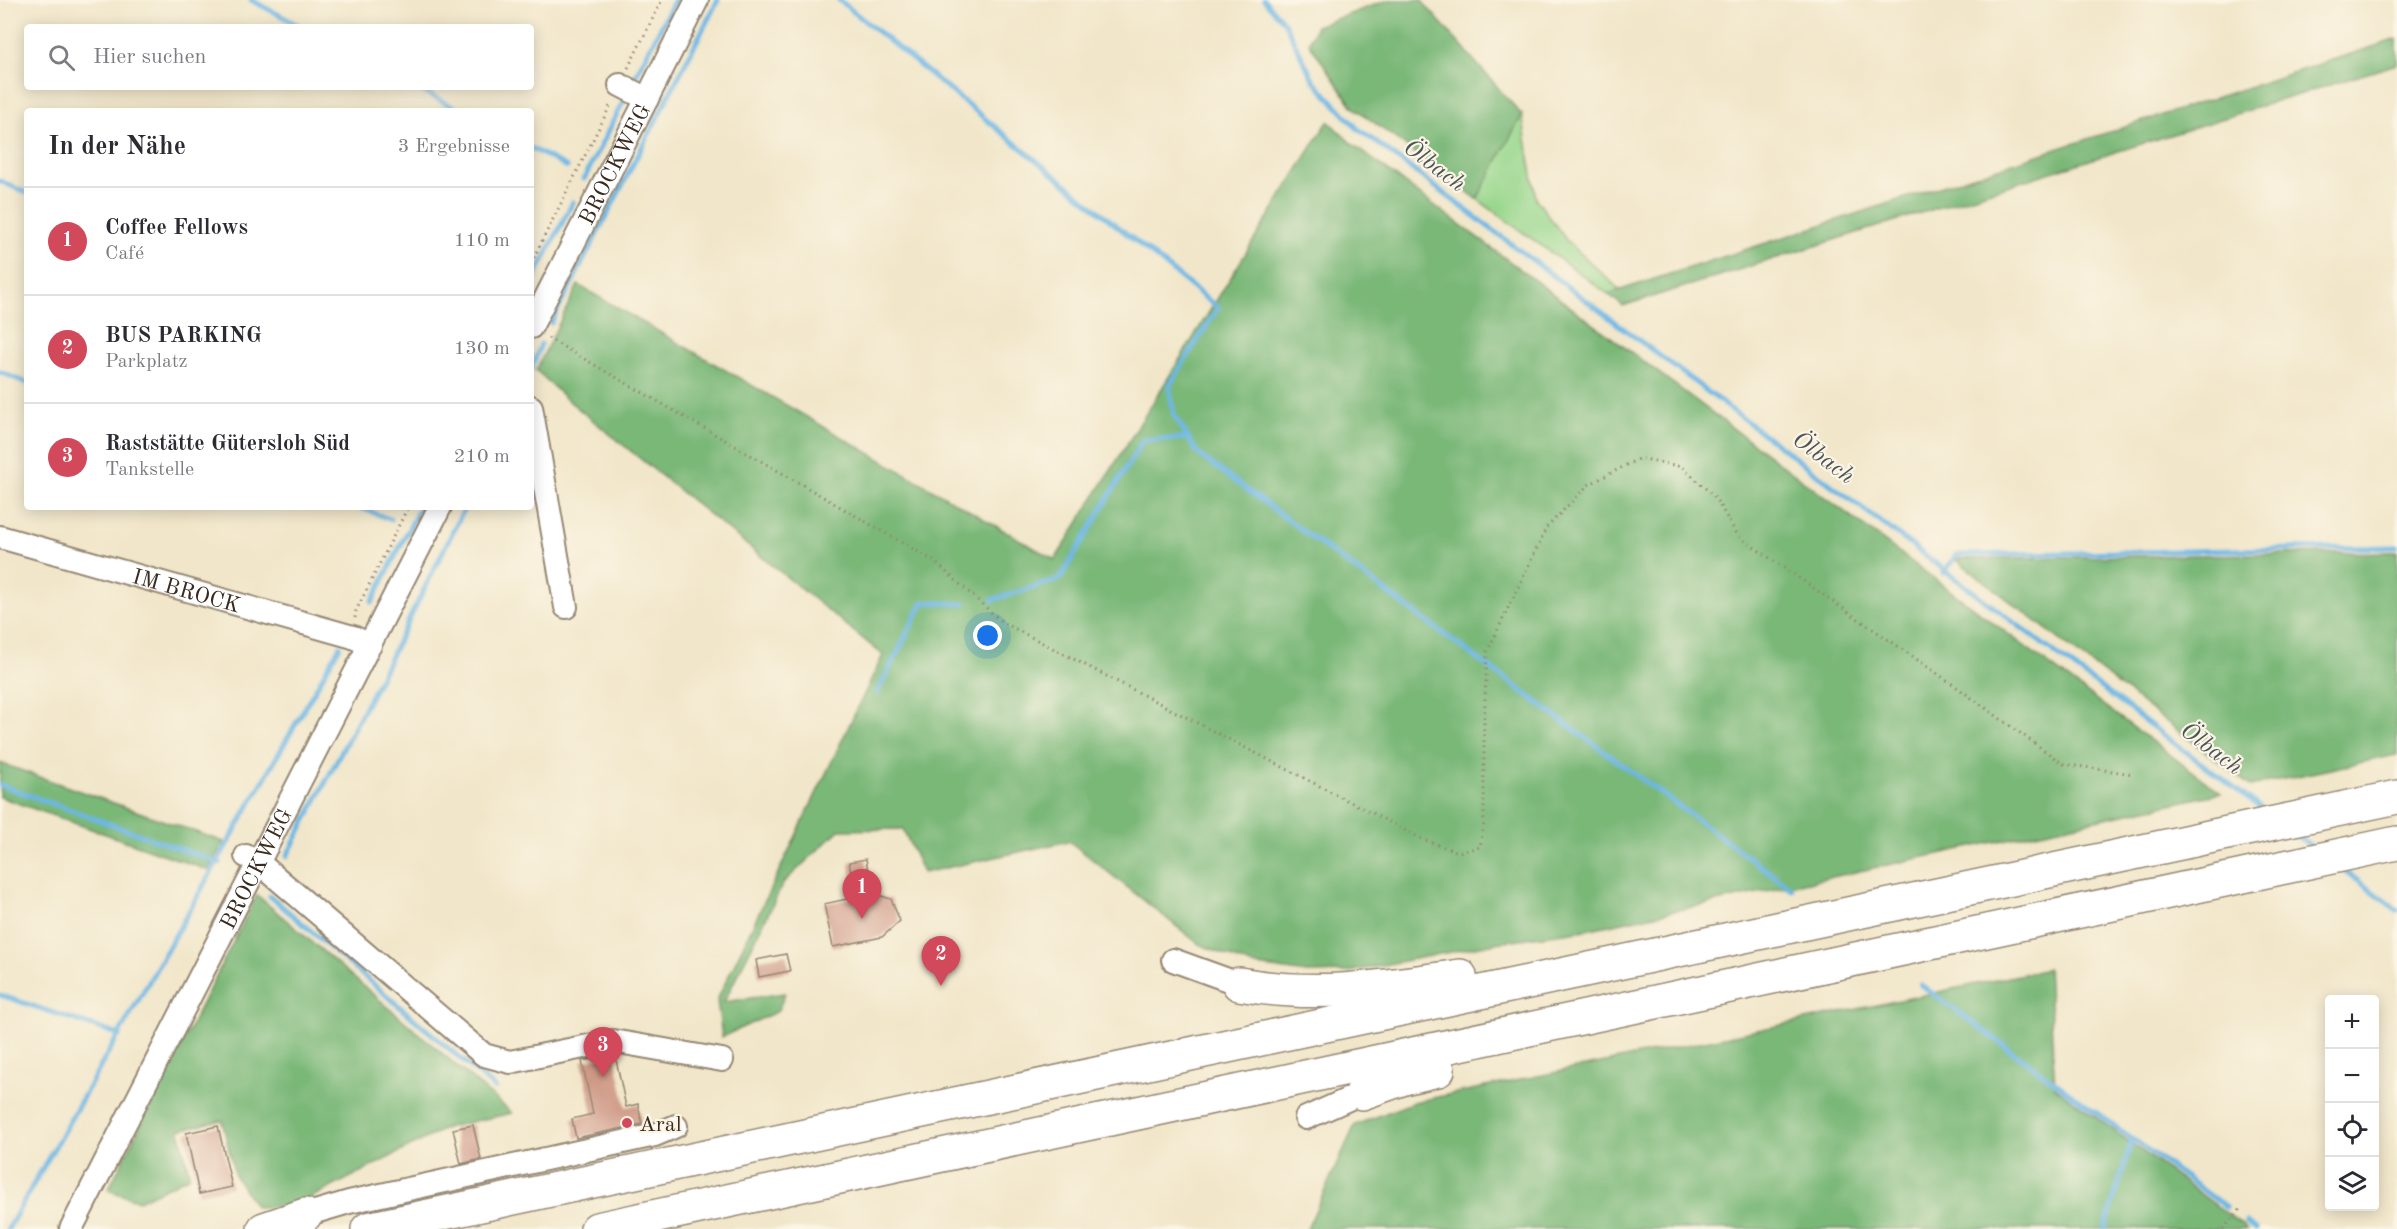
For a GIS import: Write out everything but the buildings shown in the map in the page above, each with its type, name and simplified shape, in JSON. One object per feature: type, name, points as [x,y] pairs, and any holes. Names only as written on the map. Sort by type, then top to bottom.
[{"type":"highway","points":[[368,1229],[2397,796]]},
{"type":"highway","points":[[597,1229],[2397,843]]},
{"type":"highway","points":[[1233,982],[1301,992],[1327,991],[1564,963],[1635,959]]},
{"type":"highway","points":[[1362,1094],[1404,1078],[1559,1040],[1644,1003]]},
{"type":"highway","points":[[264,1229],[305,1215]]},
{"type":"street","name":"BROCKWEG","points":[[537,331],[647,99],[697,0]]},
{"type":"street","points":[[620,85],[647,99]]},
{"type":"street","points":[[534,424],[566,607]]},
{"type":"street","name":"BROCKWEG","points":[[71,1229],[252,859],[362,641],[438,510]]},
{"type":"street","name":"IM BROCK","points":[[0,537],[362,641]]},
{"type":"street","points":[[252,859],[484,1055],[510,1062],[614,1041],[722,1060]]},
{"type":"street","points":[[1178,967],[1233,982]]},
{"type":"street","points":[[1306,1118],[1362,1094]]},
{"type":"street","points":[[305,1215],[349,1202],[655,1135],[676,1126]]},
{"type":"path","points":[[534,257],[662,0]]},
{"type":"path","points":[[537,331],[934,561],[1002,622],[1424,840],[1458,852],[1480,847],[1484,822],[1487,652],[1547,527],[1588,485],[1640,458],[1682,467],[1714,496],[1738,536],[1951,683],[2063,764],[2133,774]]},
{"type":"path","points":[[362,641],[356,611],[406,510]]},
{"type":"path","points":[[2223,1229],[2241,1208]]},
{"type":"green space","points":[[1388,0],[1421,0],[1522,115],[1477,199],[1353,107],[1309,43],[1316,26]]},
{"type":"green space","points":[[2397,39],[2397,64],[1623,306],[1608,294]]},
{"type":"green space","points":[[1522,115],[1536,199],[1567,241],[1620,290],[1608,294],[1477,199]]},
{"type":"green space","points":[[1328,121],[1351,143],[2221,793],[1586,930],[1506,941],[1348,972],[1307,973],[1251,965],[1199,944],[1069,841],[923,873],[903,829],[839,830],[784,882],[724,1002],[785,993],[778,1011],[722,1037],[717,1000],[883,655],[564,397],[536,370],[578,285],[1055,560]]},
{"type":"green space","points":[[2397,552],[2397,755],[2250,786],[1955,559]]},
{"type":"green space","points":[[0,763],[224,842],[208,870],[0,797]]},
{"type":"green space","points":[[257,895],[512,1113],[448,1127],[295,1206],[256,1207],[235,1176],[222,1120],[179,1130],[190,1176],[139,1201],[108,1190]]},
{"type":"green space","points":[[2048,969],[2055,1087],[2248,1229],[1307,1229],[1355,1125],[1414,1102]]},
{"type":"waterway","points":[[251,0],[296,24]]},
{"type":"waterway","points":[[635,77],[675,0]]},
{"type":"waterway","points":[[551,323],[718,0]]},
{"type":"waterway","points":[[839,0],[1218,308],[1169,386],[1174,415],[1198,454],[1792,889]]},
{"type":"waterway","name":"Ölbach","points":[[1264,0],[1284,22],[1314,81],[1357,128],[2266,812]]},
{"type":"waterway","points":[[421,90],[455,108]]},
{"type":"waterway","points":[[584,179],[623,102]]},
{"type":"waterway","points":[[534,150],[567,167]]},
{"type":"waterway","points":[[0,181],[24,192]]},
{"type":"waterway","points":[[534,278],[573,202]]},
{"type":"waterway","points":[[534,362],[541,344]]},
{"type":"waterway","points":[[0,372],[24,382]]},
{"type":"waterway","points":[[992,600],[1060,579],[1143,440],[1188,438]]},
{"type":"waterway","points":[[366,510],[390,519]]},
{"type":"waterway","points":[[372,602],[418,510]]},
{"type":"waterway","points":[[287,856],[380,678],[464,510]]},
{"type":"waterway","points":[[1944,573],[1956,555],[2397,547]]},
{"type":"waterway","points":[[877,693],[923,602],[964,604]]},
{"type":"waterway","points":[[8,1229],[340,646]]},
{"type":"waterway","points":[[0,785],[220,863]]},
{"type":"waterway","name":"Ölbach","points":[[2292,832],[2314,848]]},
{"type":"waterway","name":"Ölbach","points":[[2341,868],[2397,910]]},
{"type":"waterway","points":[[270,896],[495,1088]]},
{"type":"waterway","points":[[1921,985],[2226,1207]]},
{"type":"waterway","points":[[0,995],[120,1035]]},
{"type":"waterway","points":[[2105,1229],[2132,1139]]},
{"type":"waterway","points":[[2246,1222],[2256,1229]]},
{"type":"place","name":"Coffee Fellows","points":[[862,919]]},
{"type":"place","name":"BUS PARKING","points":[[941,986]]},
{"type":"place","name":"Raststätte Gütersloh Süd","points":[[603,1077]]},
{"type":"place","name":"Aral","points":[[627,1123]]}]
